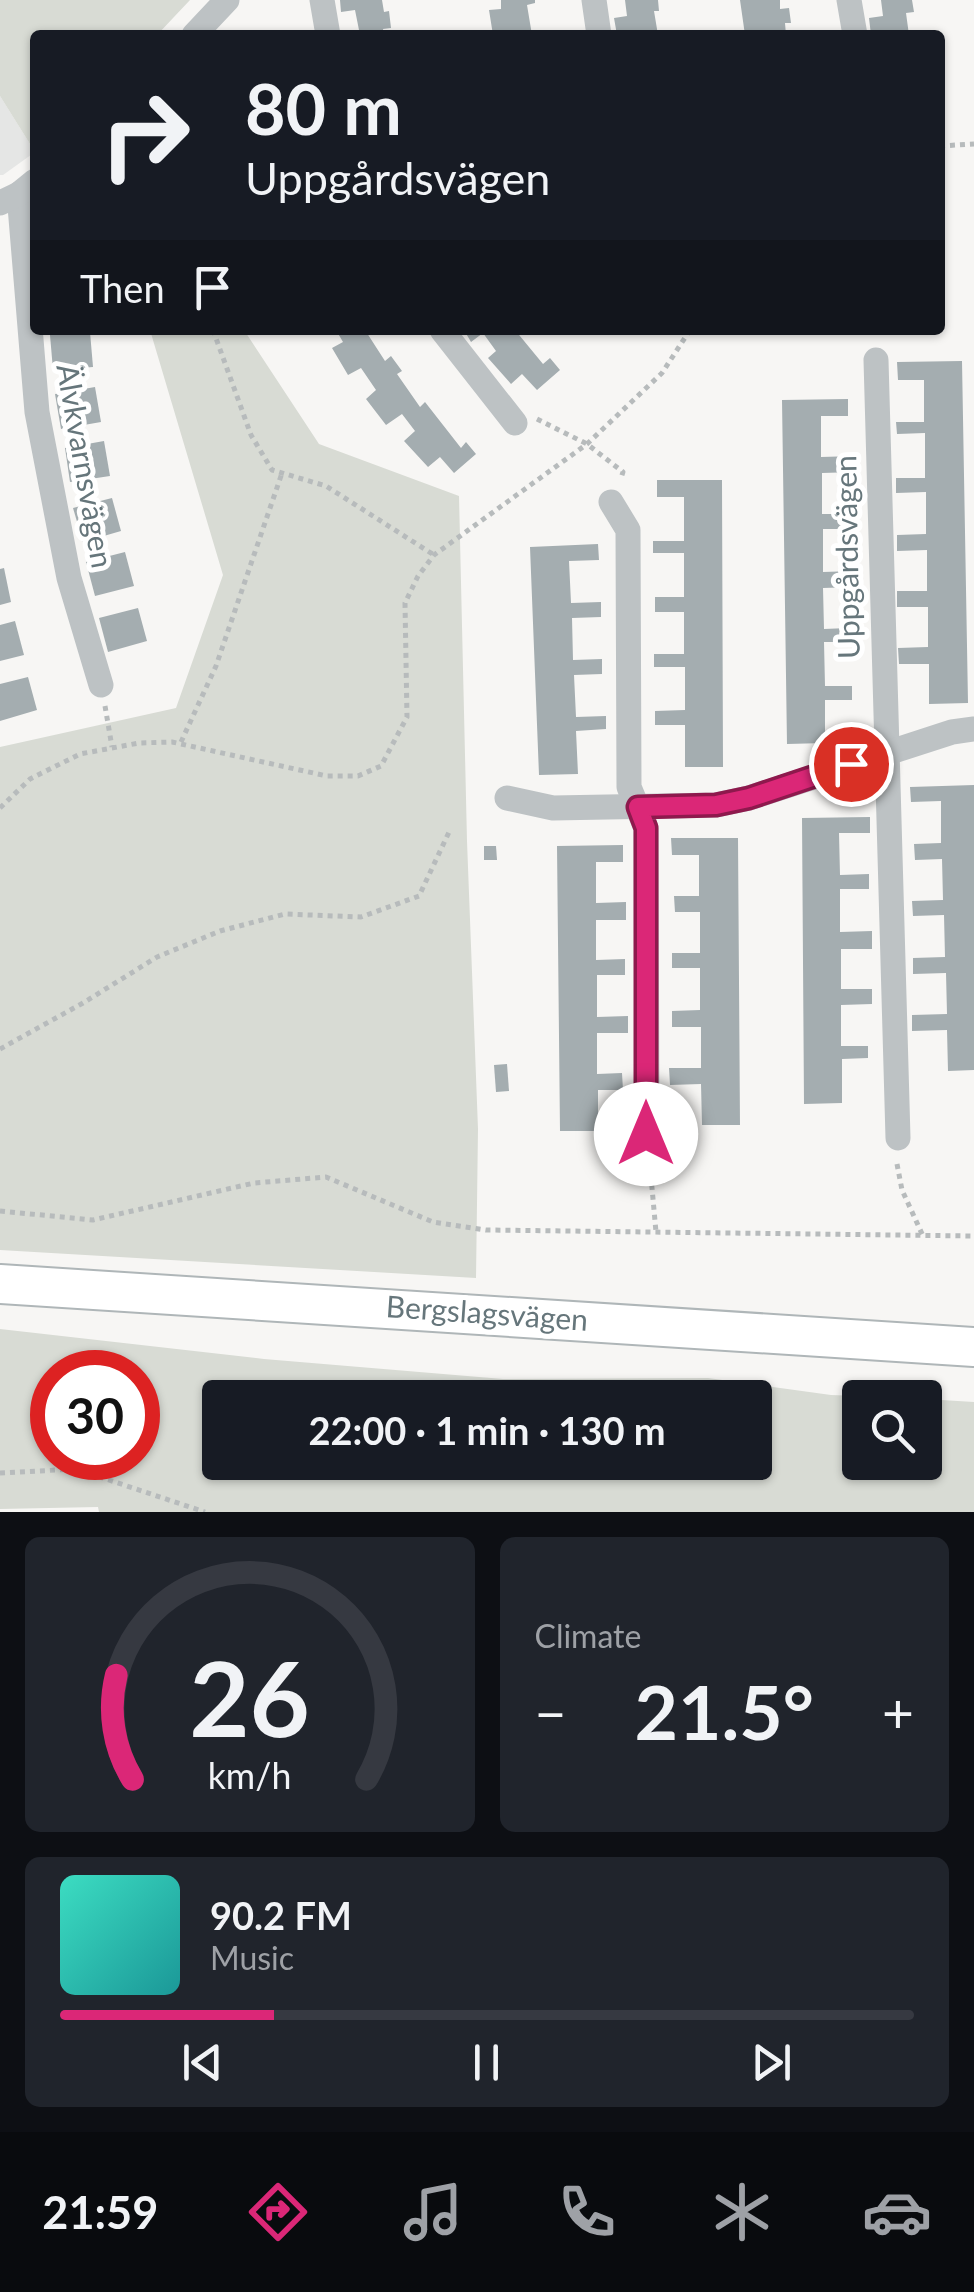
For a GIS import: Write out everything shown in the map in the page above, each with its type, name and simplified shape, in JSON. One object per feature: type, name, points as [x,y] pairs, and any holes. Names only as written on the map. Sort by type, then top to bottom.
[{"type":"main road","name":"Bergslagsvägen","points":[[0,1284],[974,1347]]},
{"type":"street","points":[[199,30],[227,0]]},
{"type":"street","points":[[322,0],[327,30]]},
{"type":"street","points":[[594,0],[598,30]]},
{"type":"street","points":[[849,0],[855,30]]},
{"type":"street","name":"Älvkvarnsvägen","points":[[18,192],[36,412],[69,578],[101,685]]},
{"type":"street","points":[[446,335],[515,424]]},
{"type":"street","name":"Uppgårdsvägen","points":[[876,360],[898,1138]]},
{"type":"street","points":[[611,502],[628,530],[630,787],[646,828],[646,1134]]},
{"type":"street","points":[[507,798],[553,808],[716,805],[749,798],[952,732],[974,729]]},
{"type":"path","points":[[945,146],[974,144]]},
{"type":"path","points":[[215,335],[251,435],[272,470],[326,486],[434,556]]},
{"type":"path","points":[[0,808],[30,779],[80,754],[139,742],[180,743],[328,776],[358,776],[381,766],[408,717],[406,603],[418,576],[434,556],[587,444],[662,373],[687,335]]},
{"type":"path","points":[[515,424],[536,418],[587,444],[624,472],[611,502]]},
{"type":"path","points":[[180,743],[216,666],[282,474]]},
{"type":"path","points":[[101,685],[112,747]]},
{"type":"path","points":[[0,1049],[84,1004],[157,957],[220,931],[285,914],[362,917],[420,896],[450,830]]},
{"type":"path","points":[[646,1134],[656,1232]]},
{"type":"path","points":[[898,1138],[896,1160],[902,1190],[923,1236]]},
{"type":"path","points":[[0,1211],[94,1220],[254,1182],[326,1178],[433,1222],[486,1230],[974,1236]]},
{"type":"path","points":[[0,1473],[76,1469],[205,1512]]},
{"type":"shaded area","points":[[0,0],[190,0],[162,30],[30,30],[30,144],[0,96]]},
{"type":"shaded area","points":[[0,96],[30,144],[30,156],[0,175]]},
{"type":"shaded area","points":[[151,335],[247,335],[319,444],[459,496],[478,1129],[476,1278],[0,1250],[0,747],[176,708],[223,575]]},
{"type":"shaded area","points":[[0,1329],[264,1359],[503,1379],[722,1380],[202,1380],[202,1480],[772,1480],[772,1387],[842,1395],[842,1480],[942,1480],[942,1400],[974,1402],[974,1512],[99,1512],[98,1507],[0,1509]]},
{"type":"building","points":[[340,0],[382,0],[384,12],[389,11],[391,28],[359,30],[355,10],[341,12]]},
{"type":"building","points":[[501,0],[535,0],[527,5],[531,30],[492,30],[489,10],[501,9]]},
{"type":"building","points":[[625,0],[658,0],[659,11],[654,11],[657,30],[616,30],[614,18],[627,16]]},
{"type":"building","points":[[740,0],[780,0],[780,9],[789,8],[791,23],[785,23],[786,30],[744,30]]},
{"type":"building","points":[[881,0],[912,0],[914,12],[906,13],[908,30],[870,30],[869,18],[883,16]]},
{"type":"building","points":[[50,335],[90,335],[93,367],[53,370]]},
{"type":"building","points":[[339,335],[368,335],[385,361],[391,356],[402,371],[397,374],[420,407],[425,402],[461,448],[466,442],[476,454],[454,473],[440,457],[428,467],[404,441],[415,431],[402,414],[386,425],[366,399],[376,390],[361,368],[348,375],[332,348],[343,342]]},
{"type":"building","points":[[484,335],[519,335],[543,364],[550,358],[560,370],[537,390],[522,374],[511,384],[488,358],[496,351]]},
{"type":"building","points":[[962,361],[968,703],[929,704],[929,664],[899,664],[898,648],[928,647],[928,607],[897,607],[897,591],[927,591],[927,550],[897,551],[897,535],[926,534],[926,492],[896,493],[896,478],[925,478],[925,433],[897,434],[896,422],[924,422],[924,380],[898,380],[897,362]]},
{"type":"building","points":[[95,387],[101,422],[61,429],[55,394]]},
{"type":"building","points":[[848,399],[848,416],[821,416],[821,457],[855,456],[855,472],[822,473],[822,514],[850,514],[851,529],[823,529],[823,572],[854,571],[854,587],[823,588],[824,629],[848,628],[848,642],[824,642],[825,686],[852,686],[852,700],[825,700],[825,743],[787,744],[782,400]]},
{"type":"building","points":[[104,441],[110,476],[70,482],[65,448]]},
{"type":"building","points":[[657,480],[722,480],[723,767],[685,767],[685,725],[655,725],[655,711],[685,710],[685,667],[654,667],[654,654],[684,654],[684,612],[655,612],[655,597],[684,597],[684,553],[653,553],[653,541],[684,541],[684,497],[657,497]]},
{"type":"building","points":[[112,498],[121,531],[83,542],[73,508]]},
{"type":"building","points":[[598,544],[599,560],[569,561],[571,603],[601,602],[601,617],[572,618],[573,660],[602,659],[602,674],[574,675],[576,717],[606,716],[606,729],[576,731],[578,774],[539,775],[530,547]]},
{"type":"building","points":[[125,552],[134,586],[95,596],[86,562]]},
{"type":"building","points":[[4,568],[11,602],[0,605],[0,569]]},
{"type":"building","points":[[138,608],[147,641],[108,652],[99,618]]},
{"type":"building","points":[[15,621],[24,655],[0,661],[0,625]]},
{"type":"building","points":[[28,677],[37,710],[0,721],[0,684]]},
{"type":"building","points":[[974,785],[974,1070],[948,1071],[947,1030],[912,1031],[912,1015],[947,1014],[946,973],[913,974],[913,958],[945,957],[944,915],[913,916],[912,901],[943,900],[942,859],[915,860],[914,844],[941,843],[941,801],[911,802],[910,787]]},
{"type":"building","points":[[870,817],[870,833],[839,833],[840,875],[869,874],[869,889],[840,889],[840,932],[872,931],[872,949],[841,949],[841,989],[872,989],[872,1004],[841,1005],[841,1046],[868,1046],[868,1058],[842,1059],[842,1103],[804,1104],[802,818]]},
{"type":"building","points":[[671,838],[738,838],[740,1125],[702,1125],[701,1084],[670,1085],[669,1068],[701,1068],[701,1027],[672,1027],[672,1011],[700,1010],[700,968],[672,968],[672,953],[700,953],[700,912],[675,912],[674,896],[699,896],[699,855],[672,855]]},
{"type":"building","points":[[623,845],[623,862],[596,862],[596,903],[626,902],[626,920],[596,920],[596,960],[625,959],[625,975],[597,975],[597,1017],[628,1016],[628,1033],[597,1033],[597,1074],[622,1073],[623,1090],[598,1090],[598,1131],[560,1131],[557,846]]},
{"type":"building","points":[[484,846],[496,846],[497,860],[484,860]]},
{"type":"building","points":[[507,1064],[509,1091],[496,1092],[494,1065]]},
{"type":"route","points":[[646,1134],[646,828],[638,807],[716,805],[851,764]]}]
